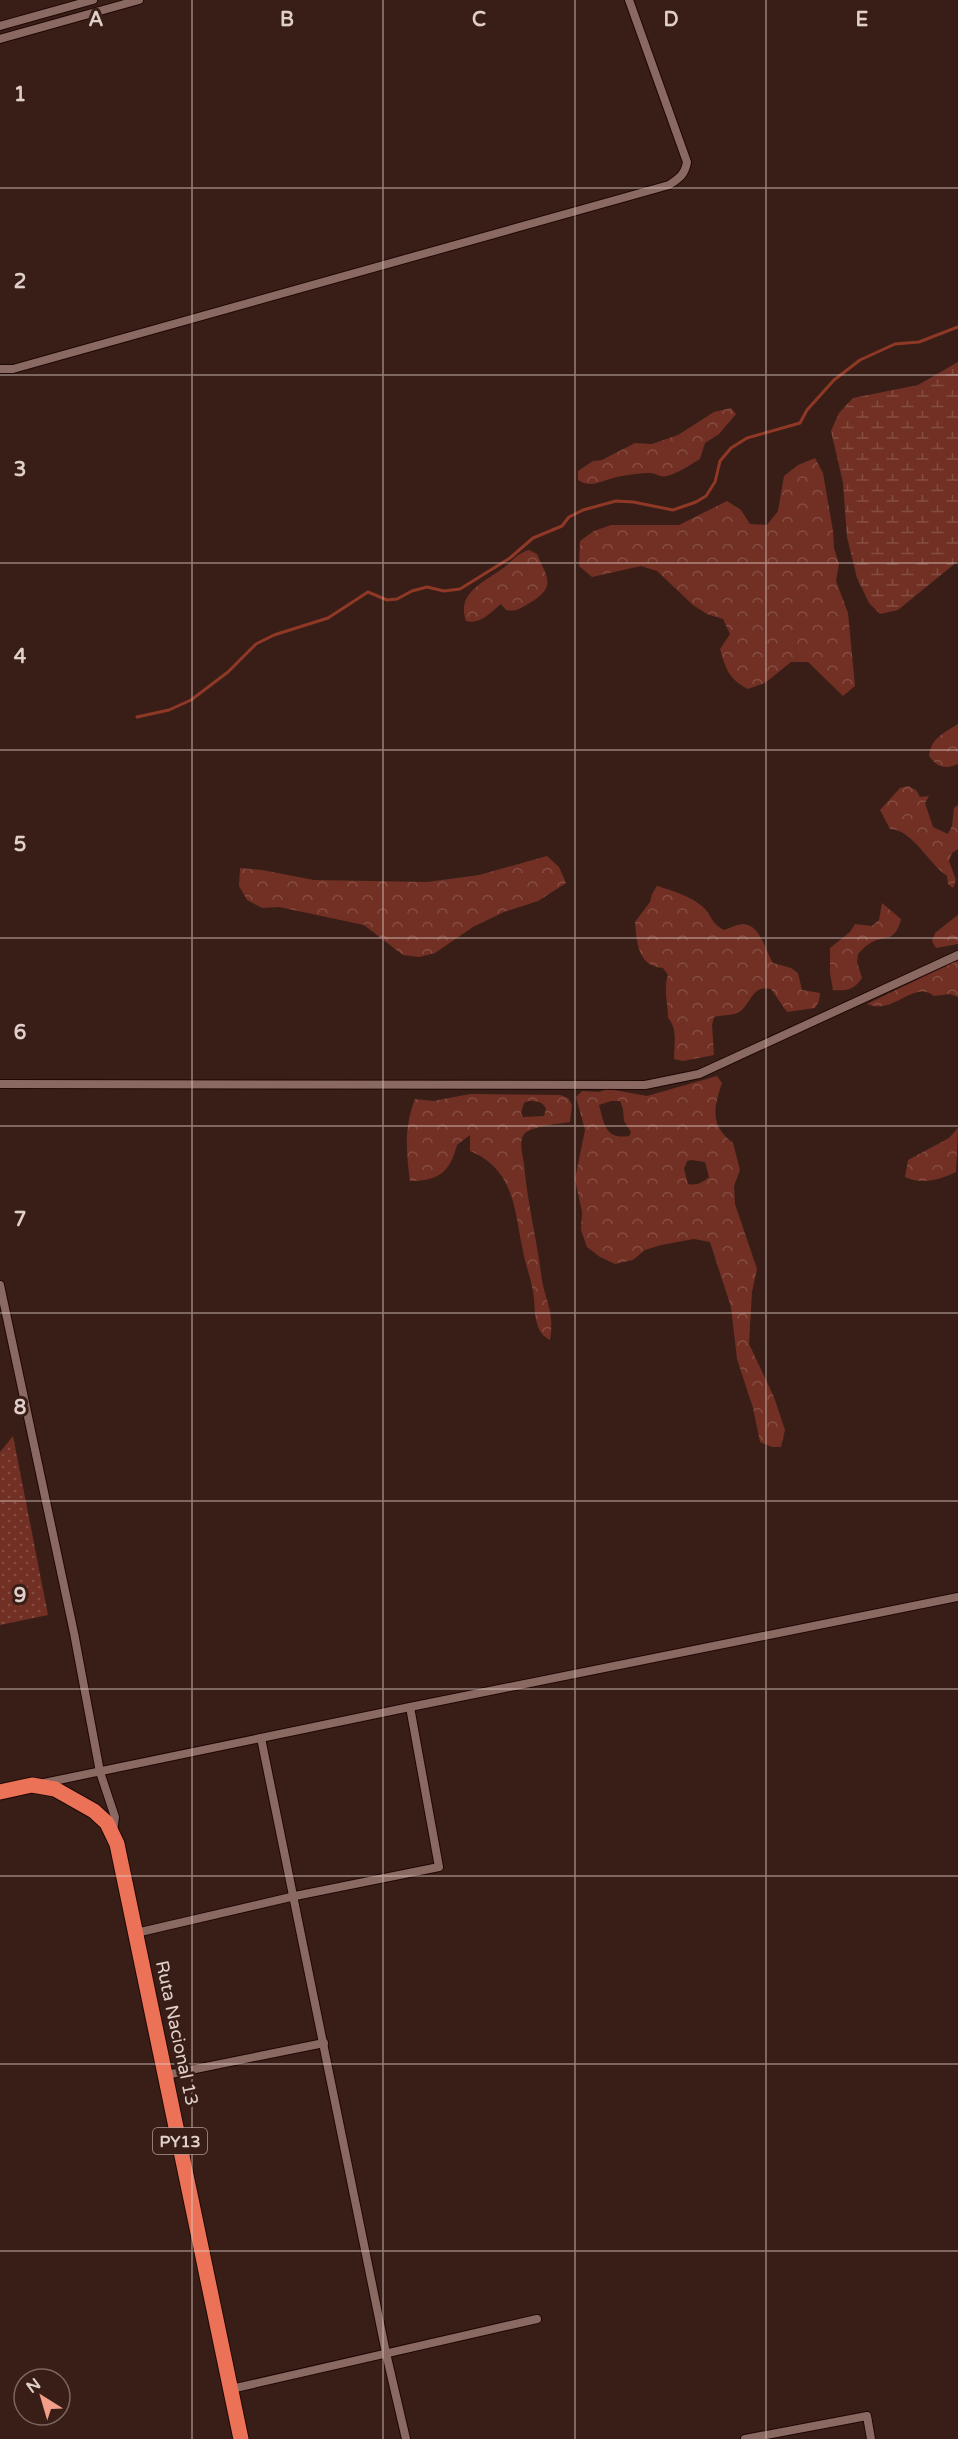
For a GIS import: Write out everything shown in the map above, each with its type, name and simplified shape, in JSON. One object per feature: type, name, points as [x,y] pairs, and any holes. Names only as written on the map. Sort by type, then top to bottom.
[{"type":"highway","name":"Ruta Nacional 13","points":[[0,1792],[32,1785],[55,1789],[94,1811],[107,1823],[117,1844],[241,2439]]},
{"type":"street","points":[[0,26],[93,0]]},
{"type":"street","points":[[0,39],[139,0]]},
{"type":"street","points":[[0,369],[13,369],[658,188],[680,178],[686,172],[687,162],[629,0]]},
{"type":"street","points":[[0,1084],[645,1085],[699,1074],[958,955]]},
{"type":"street","points":[[0,1285],[74,1633],[100,1772],[115,1817],[112,1834]]},
{"type":"street","points":[[32,1785],[958,1597]]},
{"type":"street","points":[[136,1934],[295,1896],[440,1867],[410,1707]]},
{"type":"street","points":[[261,1738],[295,1896],[386,2353],[406,2439]]},
{"type":"street","points":[[166,2075],[324,2043]]},
{"type":"street","points":[[231,2389],[537,2319]]},
{"type":"street","points":[[745,2439],[867,2416],[871,2439]]},
{"type":"green space","points":[[958,362],[958,561],[898,610],[880,614],[869,603],[857,578],[847,537],[843,483],[831,431],[839,413],[853,398],[918,385]]},
{"type":"green space","points":[[731,408],[736,414],[719,434],[705,443],[700,459],[675,473],[665,476],[650,473],[634,474],[592,484],[578,480],[578,471],[593,461],[602,460],[635,443],[652,444],[678,435],[714,412]]},
{"type":"green space","points":[[815,458],[823,473],[834,548],[839,564],[836,581],[848,613],[855,686],[843,696],[808,662],[791,662],[765,683],[748,689],[732,677],[724,663],[720,649],[730,634],[723,619],[707,614],[693,605],[657,571],[641,566],[592,577],[579,566],[580,541],[594,531],[611,525],[679,525],[727,501],[741,510],[750,524],[767,525],[778,511],[784,476],[798,465]]},
{"type":"green space","points":[[529,550],[537,554],[547,577],[548,583],[543,593],[517,610],[506,610],[501,604],[480,620],[466,621],[465,603],[474,589],[518,555]]},
{"type":"green space","points":[[958,724],[958,764],[949,767],[938,765],[929,756],[932,745],[935,740]]},
{"type":"green space","points":[[908,786],[916,790],[920,797],[929,796],[925,803],[933,827],[948,834],[952,826],[954,808],[958,805],[958,849],[952,853],[949,861],[956,880],[953,888],[948,884],[947,876],[913,841],[906,835],[890,829],[880,810],[900,788]]},
{"type":"green space","points":[[547,856],[559,867],[566,883],[538,901],[504,912],[473,927],[435,953],[419,957],[403,955],[364,925],[279,907],[262,908],[247,900],[239,886],[240,868],[314,880],[427,882],[479,875]]},
{"type":"green space","points":[[657,886],[695,901],[724,930],[736,925],[749,925],[762,939],[773,963],[791,968],[798,973],[802,990],[820,993],[815,1008],[787,1012],[771,989],[760,989],[739,1012],[714,1017],[712,1025],[714,1055],[683,1061],[674,1059],[674,1032],[668,1018],[666,996],[668,975],[663,968],[648,963],[640,953],[635,922],[650,902]]},
{"type":"green space","points":[[882,903],[901,919],[899,927],[892,935],[874,941],[858,954],[857,962],[862,978],[856,985],[846,990],[833,990],[830,948],[850,932],[855,924],[872,926],[879,920]]},
{"type":"green space","points":[[958,915],[958,944],[936,948],[932,941],[935,933]]},
{"type":"green space","points":[[958,960],[958,997],[950,994],[934,996],[926,992],[919,992],[886,1005],[867,1004]]},
{"type":"green space","points":[[717,1076],[722,1083],[715,1115],[720,1129],[733,1143],[740,1170],[734,1186],[735,1204],[757,1269],[752,1292],[749,1344],[774,1397],[785,1430],[781,1447],[772,1447],[760,1442],[753,1408],[737,1359],[731,1307],[710,1242],[694,1239],[661,1245],[645,1250],[633,1260],[615,1264],[600,1257],[587,1247],[581,1230],[582,1212],[575,1179],[585,1130],[576,1097],[582,1091],[599,1092],[608,1089],[647,1096]],"holes":[[[620,1101],[624,1121],[631,1132],[629,1136],[621,1137],[610,1133],[607,1129],[599,1105]],[[687,1161],[705,1162],[709,1177],[700,1183],[688,1184],[684,1169]]]},
{"type":"green space","points":[[470,1094],[560,1095],[568,1098],[572,1105],[570,1122],[530,1130],[523,1136],[521,1143],[542,1283],[550,1312],[550,1340],[541,1333],[537,1323],[532,1288],[510,1192],[496,1169],[485,1159],[470,1151],[470,1135],[457,1145],[451,1162],[442,1173],[429,1179],[410,1181],[407,1140],[411,1109],[415,1099],[433,1101]],"holes":[[[528,1101],[543,1104],[546,1109],[544,1116],[523,1117],[521,1113],[524,1103]]]},
{"type":"green space","points":[[958,1128],[956,1172],[930,1181],[917,1181],[905,1177],[908,1160],[949,1138]]},
{"type":"green space","points":[[13,1436],[48,1615],[0,1625],[0,1452]]},
{"type":"waterway","points":[[137,717],[169,710],[191,700],[228,672],[256,644],[274,635],[328,618],[368,592],[387,600],[397,599],[412,591],[427,587],[444,591],[460,589],[510,558],[533,538],[562,526],[569,517],[583,510],[616,501],[673,510],[696,502],[706,496],[715,482],[720,461],[731,448],[747,438],[800,423],[807,410],[834,380],[860,360],[895,344],[919,342],[958,327]]}]
